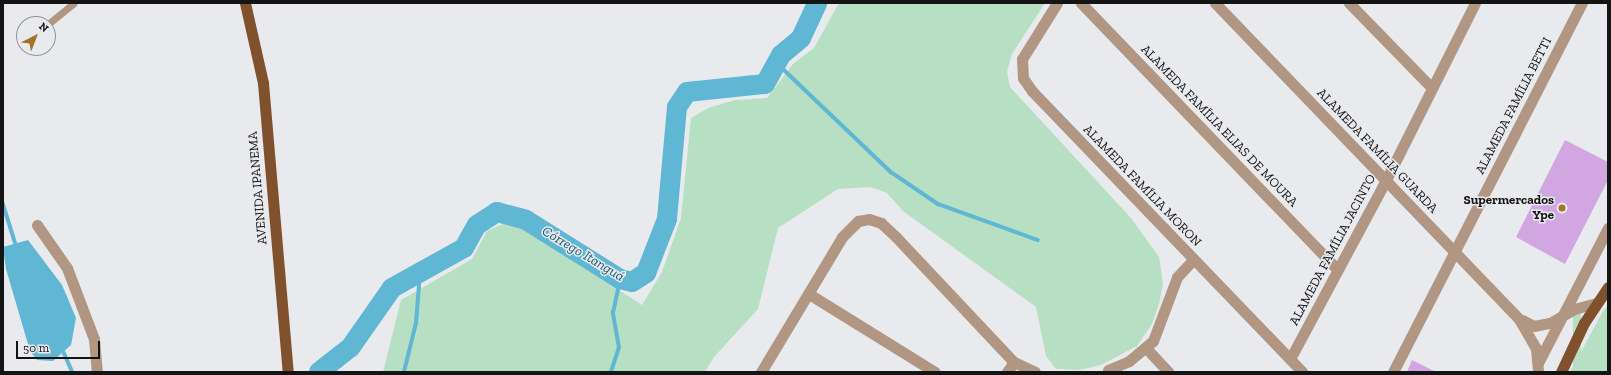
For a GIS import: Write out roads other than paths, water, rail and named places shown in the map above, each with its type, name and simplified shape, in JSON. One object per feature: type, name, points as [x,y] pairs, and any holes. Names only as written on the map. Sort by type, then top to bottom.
[{"type":"main road","name":"AVENIDA IPANEMA","points":[[245,3],[263,83],[287,369]]},
{"type":"main road","points":[[1561,372],[1596,303],[1608,287]]},
{"type":"main road","points":[[1596,303],[1608,298]]},
{"type":"street","name":"ALAMEDA FAMÍLIA MORON","points":[[1057,3],[1022,59],[1023,78],[1193,260],[1302,372]]},
{"type":"street","name":"ALAMEDA FAMÍLIA ELIAS DE MOURA","points":[[1081,3],[1337,269]]},
{"type":"street","name":"ALAMEDA FAMÍLIA GUARDA","points":[[1215,3],[1519,319],[1531,336],[1539,367]]},
{"type":"street","points":[[1349,3],[1431,87]]},
{"type":"street","name":"ALAMEDA FAMÍLIA JACINTO","points":[[1290,359],[1386,180],[1431,87],[1475,3]]},
{"type":"street","name":"ALAMEDA FAMÍLIA BETTI","points":[[1393,372],[1456,253],[1582,3]]},
{"type":"street","points":[[761,372],[849,227],[869,219],[881,223],[1014,362],[1035,372]]},
{"type":"street","points":[[37,224],[67,268],[94,340],[97,372]]},
{"type":"street","points":[[1534,372],[1539,367],[1608,228]]},
{"type":"street","points":[[1108,370],[1146,348],[1164,319],[1178,277],[1193,260]]},
{"type":"street","points":[[809,294],[935,372]]},
{"type":"street","name":"ALAMEDA FAMÍLIA GUARDA","points":[[1519,319],[1534,326],[1550,323],[1565,313],[1596,303]]},
{"type":"street","points":[[1146,348],[1168,372]]},
{"type":"street","points":[[1007,372],[1014,362]]},
{"type":"lane","points":[[56,18],[74,3]]},
{"type":"water","points":[[28,240],[62,285],[76,318],[71,345],[53,361],[37,360],[30,351],[6,269],[3,247]]},
{"type":"waterway","name":"Córrego Itanguá","points":[[319,372],[350,348],[392,288],[464,248],[477,225],[497,212],[526,220],[620,279],[632,282],[646,273],[667,219],[677,107],[687,92],[765,84],[781,55],[801,38],[817,3]]},
{"type":"waterway","points":[[777,63],[891,172],[938,204],[1038,240]]},
{"type":"waterway","points":[[3,203],[17,248]]},
{"type":"waterway","points":[[404,372],[416,323],[420,273]]},
{"type":"waterway","points":[[611,372],[619,348],[613,313],[620,279]]},
{"type":"waterway","points":[[62,348],[72,370]]},
{"type":"place","name":"Supermercados Ype","points":[[1562,208]]}]
